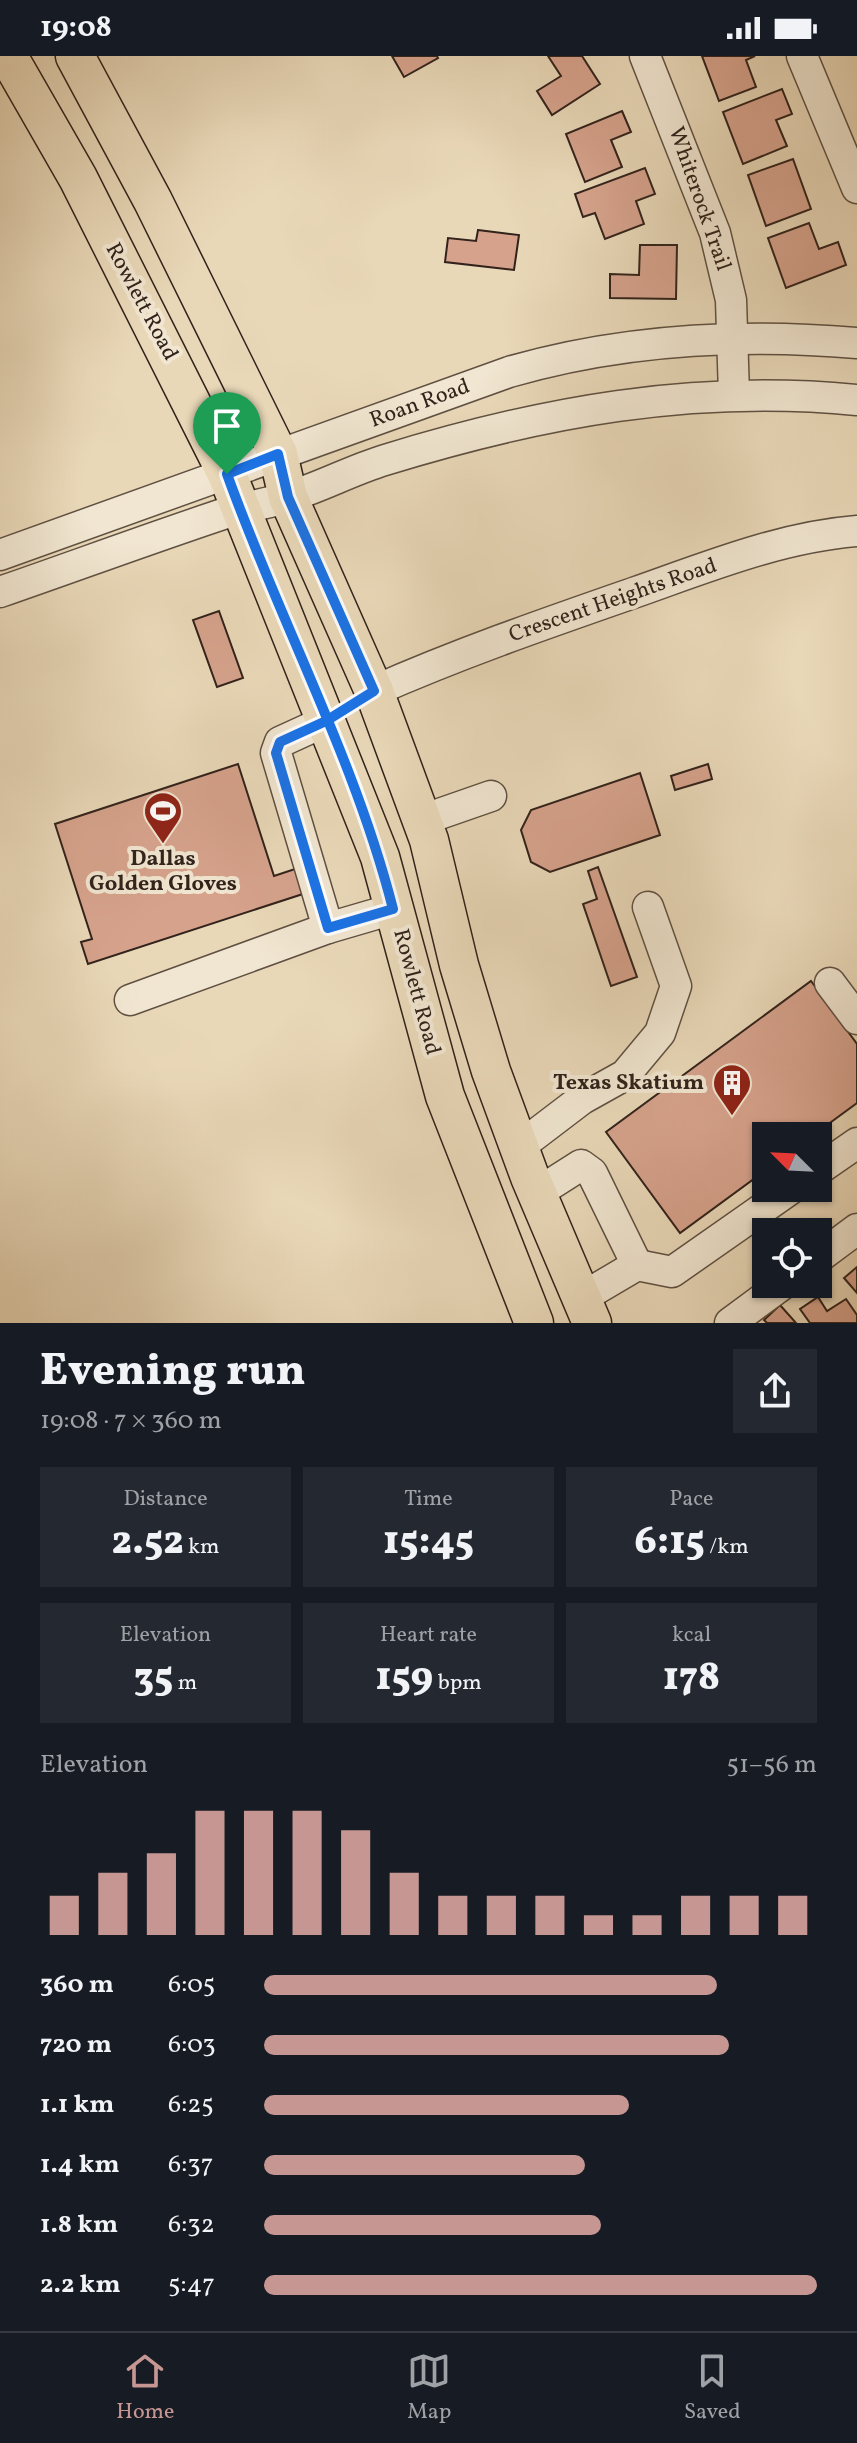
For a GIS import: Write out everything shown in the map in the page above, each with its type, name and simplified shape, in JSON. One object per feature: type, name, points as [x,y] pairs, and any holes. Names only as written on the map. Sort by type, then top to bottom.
[{"type":"main road","name":"Rowlett Road","points":[[8,56],[78,178],[233,492],[380,857],[445,1096],[535,1323]]},
{"type":"main road","points":[[75,56],[153,201],[278,454],[288,497],[374,691],[422,820],[459,965],[519,1147],[585,1308],[535,1323]]},
{"type":"main road","points":[[326,721],[374,691]]},
{"type":"street","name":"Whiterock Trail","points":[[645,56],[715,233],[731,300],[734,395]]},
{"type":"street","points":[[802,56],[857,187]]},
{"type":"street","name":"Roan Road","points":[[0,592],[233,492],[278,454],[509,372],[566,355],[628,345],[762,337],[857,343]]},
{"type":"street","name":"Roan Road","points":[[0,555],[233,492],[288,497],[383,461],[569,411],[630,402],[734,395],[807,395],[857,400]]},
{"type":"street","name":"Crescent Heights Road","points":[[374,691],[450,658],[681,576],[811,535],[857,531]]},
{"type":"street","points":[[326,721],[280,742],[276,753],[328,928]]},
{"type":"street","points":[[422,820],[491,796]]},
{"type":"street","points":[[519,1147],[582,1099],[625,1075],[660,1033],[676,986],[648,907]]},
{"type":"street","points":[[130,1000],[328,928],[393,909]]},
{"type":"street","points":[[830,983],[857,1019]]},
{"type":"street","points":[[832,1160],[857,1143]]},
{"type":"street","points":[[537,1193],[581,1165],[592,1173],[637,1265]]},
{"type":"street","points":[[637,1265],[672,1272],[772,1202]]},
{"type":"street","points":[[832,1248],[857,1229]]},
{"type":"street","points":[[585,1308],[637,1265]]},
{"type":"street","points":[[730,1323],[764,1298]]},
{"type":"building","points":[[392,56],[437,56],[438,58],[404,77]]},
{"type":"building","points":[[548,56],[582,56],[600,84],[552,115],[537,91],[561,76]]},
{"type":"building","points":[[702,56],[755,56],[746,60],[756,87],[719,101]]},
{"type":"building","points":[[782,89],[792,114],[776,120],[787,146],[743,164],[723,112]]},
{"type":"building","points":[[622,111],[631,132],[611,140],[622,167],[585,182],[566,134]]},
{"type":"building","points":[[793,159],[811,209],[766,226],[748,175]]},
{"type":"building","points":[[645,168],[655,194],[636,201],[644,224],[605,239],[595,213],[583,217],[575,194]]},
{"type":"building","points":[[809,223],[819,249],[838,242],[846,265],[786,288],[768,238]]},
{"type":"building","points":[[478,230],[519,235],[514,270],[445,262],[448,238],[476,241]]},
{"type":"building","points":[[640,245],[677,245],[676,299],[610,298],[610,274],[639,275]]},
{"type":"building","points":[[219,611],[243,678],[217,687],[193,620]]},
{"type":"building","name":"Dallas Golden Gloves","points":[[238,764],[274,876],[301,867],[309,892],[88,964],[81,942],[92,939],[55,824]]},
{"type":"building","points":[[708,764],[712,779],[675,790],[671,776]]},
{"type":"building","points":[[640,773],[660,835],[550,872],[531,862],[521,830],[531,810]]},
{"type":"building","points":[[598,867],[637,977],[611,986],[583,904],[597,899],[588,871]]},
{"type":"building","name":"Texas Skatium","points":[[811,981],[857,1044],[857,1103],[831,1122],[752,1122],[752,1180],[680,1233],[606,1132]]},
{"type":"building","points":[[857,1267],[857,1293],[844,1278]]},
{"type":"building","points":[[819,1298],[827,1311],[846,1299],[857,1315],[857,1323],[810,1323],[800,1309]]},
{"type":"building","points":[[780,1305],[796,1323],[767,1323],[764,1320]]},
{"type":"place","name":"Dallas Golden Gloves","points":[[163,845]]},
{"type":"place","name":"Texas Skatium","points":[[732,1117]]},
{"type":"route","points":[[227,474],[239,509],[300,655],[326,721],[361,807],[380,857],[393,909],[328,928],[276,753],[280,742],[326,721],[374,691],[288,497],[278,454],[227,474]]}]
